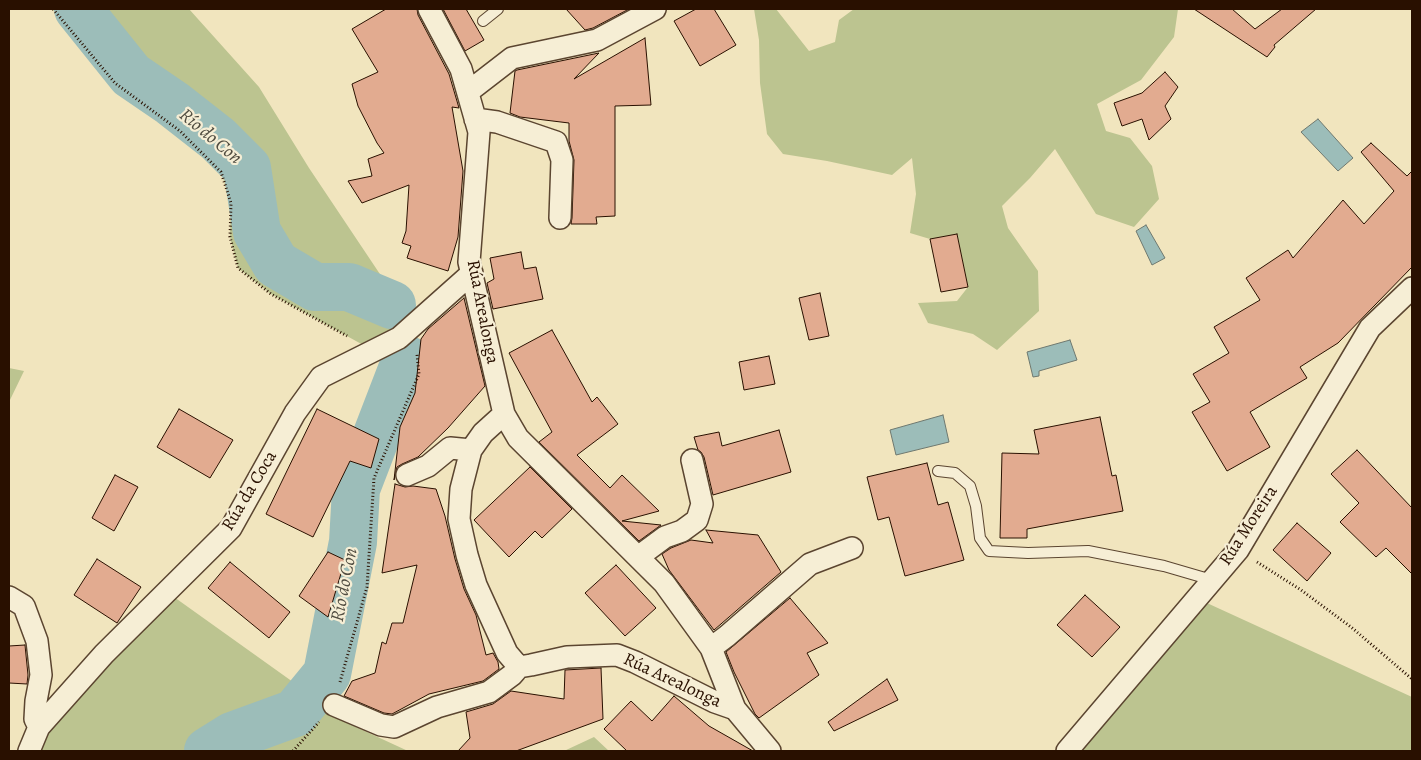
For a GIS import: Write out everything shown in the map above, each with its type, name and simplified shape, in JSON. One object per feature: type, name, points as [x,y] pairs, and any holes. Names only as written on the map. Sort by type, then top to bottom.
[{"type":"street","name":"Rúa Arealonga","points":[[429,9],[461,69],[479,132],[469,262],[504,414],[518,438],[664,583],[711,648],[735,710],[770,751]]},
{"type":"street","points":[[468,92],[512,58],[597,40],[655,9]]},
{"type":"street","points":[[475,119],[497,122],[556,142],[562,160],[560,218]]},
{"type":"street","name":"Rúa da Coca","points":[[29,751],[39,727],[104,654],[231,528],[295,413],[322,377],[399,338],[472,273]]},
{"type":"street","name":"Rúa Moreira","points":[[1067,751],[1238,550],[1370,328],[1412,288]]},
{"type":"street","points":[[334,705],[381,726],[394,727],[437,707],[489,692],[512,675],[519,666],[507,653],[476,584],[459,519],[461,489],[471,450],[483,433],[504,414]]},
{"type":"street","points":[[407,475],[428,466],[450,448],[471,450]]},
{"type":"street","points":[[638,557],[665,537],[682,531],[697,520],[702,504],[692,460]]},
{"type":"street","points":[[711,648],[810,564],[852,548]]},
{"type":"street","name":"Rúa da Coca","points":[[9,597],[24,606],[37,642],[41,675],[36,701],[36,719],[39,727]]},
{"type":"street","name":"Rúa Arealonga","points":[[519,666],[531,666],[567,656],[618,655],[735,710]]},
{"type":"lane","points":[[483,21],[498,9]]},
{"type":"lane","points":[[938,471],[955,473],[970,486],[976,506],[980,538],[989,551],[1088,551],[1164,566],[1212,580]]},
{"type":"path","points":[[53,9],[115,83],[180,131],[221,172],[231,203],[230,237],[238,268],[271,294],[374,351]]},
{"type":"path","points":[[293,751],[334,705],[367,587],[374,478],[419,374],[414,325]]},
{"type":"path","points":[[1238,550],[1301,590],[1351,627],[1412,679]]},
{"type":"green space","points":[[51,9],[189,9],[259,87],[309,168],[414,325],[374,351],[271,294],[238,268],[230,237],[231,203],[221,172],[180,131],[115,83],[56,12]]},
{"type":"green space","points":[[754,9],[776,9],[809,51],[835,42],[839,20],[854,9],[1178,9],[1174,37],[1141,80],[1097,104],[1106,131],[1130,138],[1152,166],[1159,199],[1134,227],[1096,214],[1055,149],[1002,206],[1008,228],[1038,271],[1039,311],[997,350],[973,334],[928,323],[918,303],[957,301],[968,287],[957,234],[930,239],[910,233],[916,194],[912,158],[892,175],[783,154],[767,134],[760,83],[759,40]]},
{"type":"green space","points":[[9,368],[24,371],[9,402]]},
{"type":"green space","points":[[167,592],[356,727],[408,751],[29,751]]},
{"type":"green space","points":[[1196,598],[1412,697],[1412,751],[1067,751]]},
{"type":"green space","points":[[594,737],[609,751],[564,751]]},
{"type":"water","points":[[1318,119],[1353,158],[1338,171],[1301,132]]},
{"type":"water","points":[[1146,225],[1165,258],[1152,265],[1136,231]]},
{"type":"water","points":[[1070,340],[1077,360],[1039,371],[1039,376],[1033,377],[1027,352]]},
{"type":"water","points":[[943,415],[949,442],[896,455],[890,430]]},
{"type":"building","points":[[386,9],[417,9],[418,15],[449,74],[459,108],[452,107],[463,171],[458,237],[448,271],[407,258],[411,246],[402,243],[406,231],[409,185],[362,203],[348,181],[372,176],[368,159],[384,153],[358,106],[352,84],[378,72],[352,29]]},
{"type":"building","points":[[443,9],[466,9],[484,40],[465,51]]},
{"type":"building","points":[[566,9],[629,9],[593,28],[585,30]]},
{"type":"building","points":[[696,9],[714,9],[736,45],[700,66],[674,21]]},
{"type":"building","points":[[1194,9],[1232,9],[1255,29],[1282,9],[1316,9],[1274,45],[1275,47],[1267,57]]},
{"type":"building","points":[[645,38],[651,105],[615,106],[615,216],[596,217],[597,224],[571,224],[574,160],[569,141],[569,123],[520,117],[510,113],[515,71],[599,53],[574,79]]},
{"type":"building","points":[[1165,72],[1178,87],[1165,106],[1171,119],[1149,140],[1142,119],[1122,126],[1114,103],[1142,93]]},
{"type":"building","points":[[1371,143],[1407,176],[1412,171],[1412,267],[1338,343],[1300,367],[1307,378],[1250,412],[1270,447],[1227,471],[1192,412],[1210,402],[1193,374],[1229,353],[1214,327],[1260,300],[1246,278],[1288,250],[1293,258],[1343,200],[1364,224],[1394,191],[1361,152]]},
{"type":"building","points":[[957,234],[968,287],[941,292],[930,239]]},
{"type":"building","points":[[521,252],[524,269],[536,267],[543,299],[493,309],[487,283],[494,279],[490,258]]},
{"type":"building","points":[[820,293],[829,336],[809,340],[799,298]]},
{"type":"building","points":[[464,298],[485,386],[448,428],[418,457],[397,467],[394,480],[400,427],[415,393],[421,339],[428,329]]},
{"type":"building","points":[[552,330],[592,402],[597,397],[618,424],[577,455],[610,488],[622,475],[659,511],[622,521],[661,525],[639,541],[539,442],[552,432],[509,353]]},
{"type":"building","points":[[769,356],[775,384],[744,390],[739,362]]},
{"type":"building","points":[[179,409],[233,440],[210,478],[157,447]]},
{"type":"building","points":[[317,409],[379,439],[371,468],[350,461],[313,537],[266,514]]},
{"type":"building","points":[[1100,417],[1112,476],[1116,475],[1123,511],[1027,529],[1027,538],[1000,538],[1002,453],[1039,454],[1034,430]]},
{"type":"building","points":[[779,430],[791,472],[713,495],[704,457],[698,450],[694,437],[719,432],[722,446]]},
{"type":"building","points":[[1357,450],[1412,508],[1412,574],[1386,548],[1376,557],[1340,522],[1359,503],[1331,474]]},
{"type":"building","points":[[927,463],[938,505],[948,502],[964,560],[905,576],[889,517],[878,520],[867,477]]},
{"type":"building","points":[[530,467],[572,509],[542,538],[535,531],[509,557],[474,520]]},
{"type":"building","points":[[115,475],[138,487],[114,531],[92,518]]},
{"type":"building","points":[[395,484],[405,487],[413,486],[436,489],[464,589],[476,615],[486,655],[493,653],[498,662],[499,669],[483,681],[429,694],[392,714],[384,713],[344,696],[352,681],[375,673],[382,642],[386,644],[392,623],[403,623],[417,565],[382,573]]},
{"type":"building","points":[[1297,523],[1331,553],[1307,581],[1273,550]]},
{"type":"building","points":[[706,530],[758,535],[781,572],[714,630],[669,570],[662,554],[691,540],[713,543]]},
{"type":"building","points":[[328,552],[345,560],[328,617],[299,596]]},
{"type":"building","points":[[97,559],[141,587],[117,623],[74,595]]},
{"type":"building","points":[[230,562],[290,612],[269,638],[208,588]]},
{"type":"building","points":[[616,565],[656,608],[625,636],[585,593]]},
{"type":"building","points":[[1085,595],[1120,627],[1092,657],[1057,625]]},
{"type":"building","points":[[790,598],[828,643],[807,653],[819,675],[759,718],[755,714],[734,672],[726,652]]},
{"type":"building","points":[[25,645],[27,684],[9,683],[9,646]]},
{"type":"building","points":[[601,668],[603,719],[516,751],[458,751],[470,738],[466,712],[493,704],[511,691],[564,699],[565,670]]},
{"type":"building","points":[[887,679],[898,700],[834,731],[828,722]]},
{"type":"building","points":[[674,696],[709,726],[753,751],[627,751],[604,729],[631,701],[652,721]]},
{"type":"waterway","name":"Río do Con","points":[[78,9],[131,75],[172,103],[218,139],[247,168],[257,232],[276,264],[315,287],[349,287],[392,305]]},
{"type":"waterway","name":"Río do Con","points":[[208,751],[232,736],[295,713],[327,674],[353,542],[356,489],[406,359]]}]
